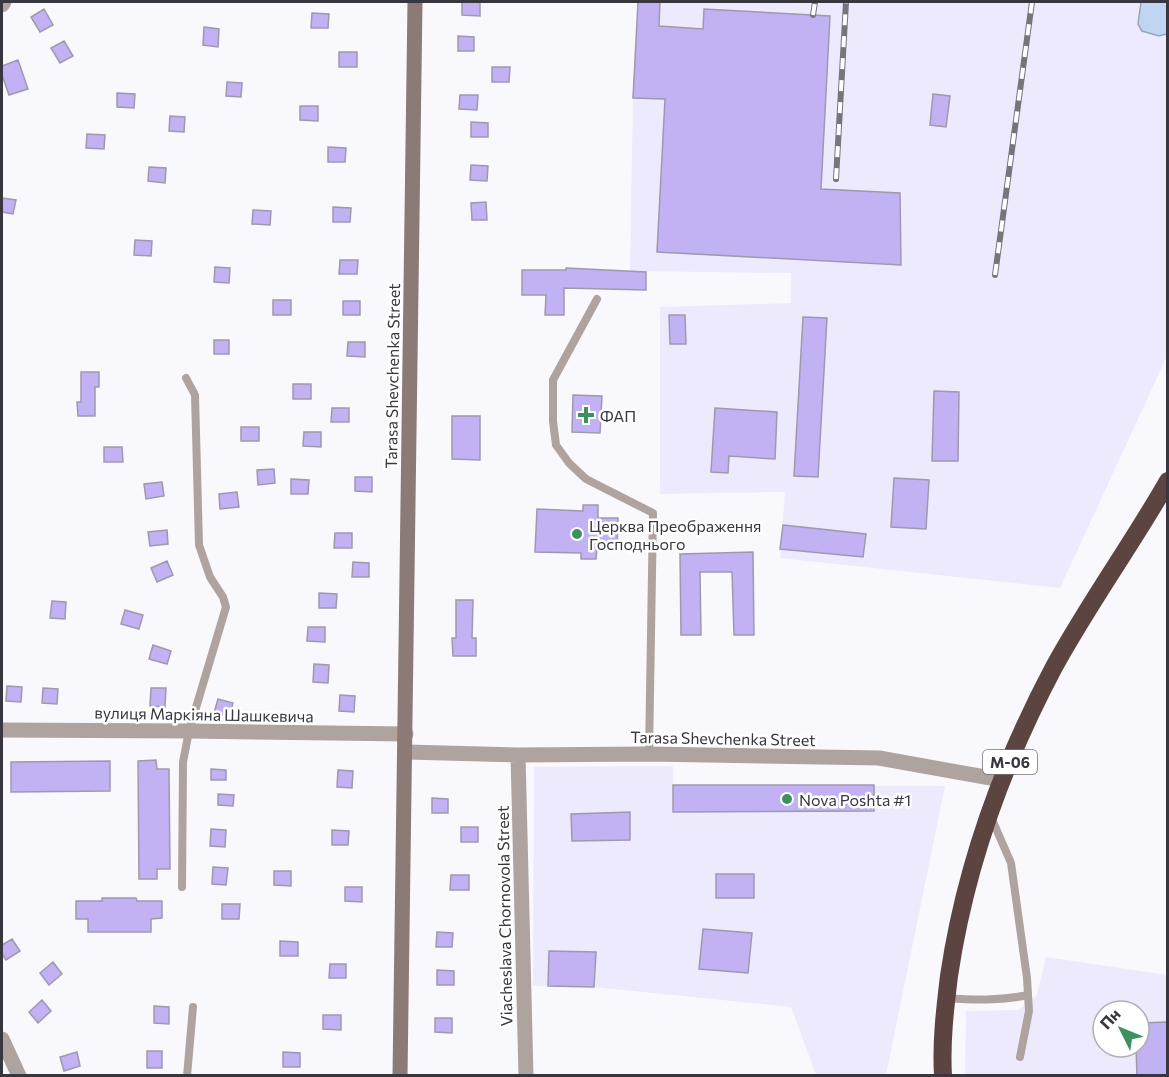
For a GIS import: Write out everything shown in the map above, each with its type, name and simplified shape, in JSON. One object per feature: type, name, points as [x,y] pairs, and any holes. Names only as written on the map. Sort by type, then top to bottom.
[{"type":"highway","name":"М-06","points":[[943,1076],[946,998],[954,946],[981,838],[1002,780],[1054,668],[1167,481]]},
{"type":"street","name":"Tarasa Shevchenka Street","points":[[400,1076],[415,2]]},
{"type":"street","name":"вулиця Маркіяна Шашкевича","points":[[2,730],[406,734]]},
{"type":"street","name":"Tarasa Shevchenka Street","points":[[406,752],[879,758],[1002,780]]},
{"type":"street","name":"Viacheslava Chornovola Street","points":[[518,755],[526,1076]]},
{"type":"street","points":[[2,1039],[19,1076]]},
{"type":"lane","points":[[597,299],[553,380],[553,421],[556,445],[569,463],[586,479],[653,513],[649,754]]},
{"type":"lane","points":[[182,887],[183,762],[189,731],[226,607],[223,597],[210,577],[199,544],[195,395],[186,378]]},
{"type":"lane","points":[[990,814],[1011,863],[1028,995],[1029,1011],[1020,1057]]},
{"type":"lane","points":[[946,998],[1005,1000],[1028,995]]},
{"type":"lane","points":[[187,1076],[193,1007]]},
{"type":"shaded area","points":[[638,2],[1167,2],[1167,356],[1060,588],[780,558],[785,492],[660,494],[660,307],[791,303],[791,273],[630,271],[633,98]]},
{"type":"shaded area","points":[[673,766],[673,785],[945,786],[886,1075],[816,1075],[791,1007],[594,987],[533,986],[534,767]]},
{"type":"shaded area","points":[[1046,957],[1167,975],[1167,1075],[965,1076],[966,1011],[1018,1010],[1037,995]]},
{"type":"water","points":[[1141,2],[1167,2],[1167,34],[1159,36],[1142,31],[1138,24]]},
{"type":"building","points":[[462,2],[480,2],[480,16],[462,15]]},
{"type":"building","points":[[638,2],[660,2],[659,26],[703,29],[704,9],[830,16],[821,189],[900,193],[901,265],[657,252],[665,99],[633,98]]},
{"type":"building","points":[[44,9],[53,25],[40,32],[31,17]]},
{"type":"building","points":[[312,13],[329,14],[328,28],[311,28]]},
{"type":"building","points":[[204,27],[219,29],[218,47],[203,45]]},
{"type":"building","points":[[458,36],[474,37],[474,51],[458,51]]},
{"type":"building","points":[[64,41],[73,56],[60,63],[51,48]]},
{"type":"building","points":[[339,52],[357,52],[357,67],[339,67]]},
{"type":"building","points":[[18,60],[28,89],[9,95],[2,75],[2,66]]},
{"type":"building","points":[[492,67],[510,67],[509,82],[492,82]]},
{"type":"building","points":[[227,82],[242,83],[241,97],[226,96]]},
{"type":"building","points":[[117,93],[135,94],[134,108],[117,107]]},
{"type":"building","points":[[933,94],[950,96],[946,127],[930,125]]},
{"type":"building","points":[[460,95],[478,95],[477,110],[459,109]]},
{"type":"building","points":[[300,106],[318,106],[318,121],[300,120]]},
{"type":"building","points":[[170,116],[185,117],[184,132],[169,131]]},
{"type":"building","points":[[471,122],[488,123],[488,137],[471,137]]},
{"type":"building","points":[[87,134],[105,135],[104,149],[86,148]]},
{"type":"building","points":[[328,147],[346,148],[345,162],[328,162]]},
{"type":"building","points":[[471,165],[488,166],[487,181],[470,180]]},
{"type":"building","points":[[149,167],[166,168],[165,183],[148,181]]},
{"type":"building","points":[[2,198],[16,200],[13,214],[2,212]]},
{"type":"building","points":[[486,202],[487,220],[472,220],[471,203]]},
{"type":"building","points":[[333,207],[351,208],[350,222],[333,222]]},
{"type":"building","points":[[253,210],[271,211],[270,225],[252,224]]},
{"type":"building","points":[[135,240],[152,241],[151,256],[134,255]]},
{"type":"building","points":[[340,260],[358,260],[357,274],[339,274]]},
{"type":"building","points":[[215,267],[230,268],[229,283],[214,282]]},
{"type":"building","points":[[566,268],[646,272],[646,290],[564,288],[564,315],[545,315],[546,295],[522,295],[522,270],[566,270]]},
{"type":"building","points":[[273,300],[291,300],[291,315],[273,315]]},
{"type":"building","points":[[343,301],[360,301],[360,315],[343,315]]},
{"type":"building","points":[[669,315],[685,315],[686,344],[670,344]]},
{"type":"building","points":[[803,317],[827,318],[818,477],[794,476]]},
{"type":"building","points":[[214,340],[229,340],[229,354],[214,354]]},
{"type":"building","points":[[348,342],[365,342],[365,357],[347,356]]},
{"type":"building","points":[[81,372],[99,372],[99,387],[95,387],[95,416],[78,416],[77,402],[81,402]]},
{"type":"building","points":[[293,384],[311,384],[311,399],[293,399]]},
{"type":"building","points":[[934,391],[959,392],[958,461],[932,461]]},
{"type":"building","points":[[573,395],[602,396],[600,433],[572,432]]},
{"type":"building","points":[[332,408],[349,408],[349,422],[331,422]]},
{"type":"building","points":[[715,408],[777,412],[775,459],[729,456],[728,473],[711,472]]},
{"type":"building","points":[[452,416],[480,416],[480,460],[452,459]]},
{"type":"building","points":[[241,427],[259,427],[259,441],[241,441]]},
{"type":"building","points":[[304,432],[321,432],[321,447],[303,446]]},
{"type":"building","points":[[104,447],[122,447],[123,462],[104,462]]},
{"type":"building","points":[[274,469],[275,483],[258,485],[257,470]]},
{"type":"building","points":[[355,477],[372,477],[372,492],[355,491]]},
{"type":"building","points":[[894,478],[929,480],[926,529],[891,527]]},
{"type":"building","points":[[291,479],[309,480],[308,494],[291,494]]},
{"type":"building","points":[[162,482],[164,496],[146,499],[144,484]]},
{"type":"building","points":[[237,492],[239,507],[220,509],[219,494]]},
{"type":"building","name":"Церква Преображення Господнього","points":[[583,505],[598,505],[598,518],[618,518],[617,550],[597,549],[596,559],[581,559],[581,553],[535,552],[537,509],[583,511]]},
{"type":"building","points":[[783,525],[866,534],[863,557],[780,549]]},
{"type":"building","points":[[167,530],[168,544],[150,546],[148,532]]},
{"type":"building","points":[[335,533],[352,533],[352,548],[334,548]]},
{"type":"building","points":[[753,552],[754,635],[734,635],[732,572],[700,572],[701,635],[681,635],[680,554]]},
{"type":"building","points":[[167,561],[173,575],[157,582],[151,568]]},
{"type":"building","points":[[353,562],[369,563],[369,577],[352,577]]},
{"type":"building","points":[[319,593],[337,594],[336,608],[319,608]]},
{"type":"building","points":[[456,600],[473,600],[472,638],[476,638],[476,656],[453,656],[452,638],[456,638]]},
{"type":"building","points":[[52,601],[66,602],[65,619],[50,618]]},
{"type":"building","points":[[125,610],[143,615],[139,629],[121,624]]},
{"type":"building","points":[[308,627],[325,627],[325,642],[307,641]]},
{"type":"building","points":[[153,645],[171,651],[167,664],[149,659]]},
{"type":"building","points":[[314,664],[329,665],[328,683],[313,682]]},
{"type":"building","points":[[7,686],[22,687],[21,702],[6,701]]},
{"type":"building","points":[[43,688],[58,689],[57,704],[42,703]]},
{"type":"building","points":[[151,688],[166,688],[165,707],[150,706]]},
{"type":"building","points":[[340,695],[355,696],[354,712],[339,711]]},
{"type":"building","points":[[218,699],[233,703],[229,717],[214,713]]},
{"type":"building","points":[[156,760],[157,769],[169,769],[170,869],[157,869],[157,879],[139,879],[138,761]]},
{"type":"building","points":[[110,761],[110,791],[11,792],[11,762]]},
{"type":"building","points":[[211,769],[226,770],[226,780],[211,780]]},
{"type":"building","points":[[338,770],[353,771],[352,788],[337,787]]},
{"type":"building","points":[[673,785],[874,785],[874,811],[673,812]]},
{"type":"building","points":[[218,794],[234,795],[233,806],[218,805]]},
{"type":"building","points":[[432,798],[448,799],[448,813],[432,813]]},
{"type":"building","points":[[630,812],[630,840],[572,841],[571,814]]},
{"type":"building","points":[[461,827],[478,827],[478,842],[461,842]]},
{"type":"building","points":[[211,829],[226,830],[225,847],[210,846]]},
{"type":"building","points":[[332,830],[349,831],[348,845],[332,845]]},
{"type":"building","points":[[213,867],[228,868],[226,885],[212,884]]},
{"type":"building","points":[[274,871],[291,871],[291,886],[274,885]]},
{"type":"building","points":[[716,874],[754,874],[754,898],[716,898]]},
{"type":"building","points":[[451,875],[469,875],[469,890],[450,890]]},
{"type":"building","points":[[345,887],[362,887],[362,902],[345,901]]},
{"type":"building","points":[[102,898],[162,901],[162,918],[151,919],[151,932],[88,932],[88,919],[76,919],[76,901],[102,901]]},
{"type":"building","points":[[222,904],[240,904],[239,919],[222,919]]},
{"type":"building","points":[[703,929],[752,933],[748,973],[699,969]]},
{"type":"building","points":[[437,932],[453,933],[452,947],[436,947]]},
{"type":"building","points":[[12,939],[20,951],[6,960],[2,954],[2,945]]},
{"type":"building","points":[[280,941],[298,942],[298,956],[280,956]]},
{"type":"building","points":[[549,951],[596,952],[594,987],[548,986]]},
{"type":"building","points":[[53,962],[62,974],[49,985],[40,973]]},
{"type":"building","points":[[330,964],[346,964],[346,978],[329,978]]},
{"type":"building","points":[[437,970],[454,971],[454,985],[437,985]]},
{"type":"building","points":[[42,1000],[51,1011],[38,1023],[29,1012]]},
{"type":"building","points":[[154,1006],[169,1007],[169,1024],[154,1023]]},
{"type":"building","points":[[323,1015],[341,1015],[341,1030],[323,1029]]},
{"type":"building","points":[[435,1018],[452,1018],[452,1033],[435,1032]]},
{"type":"building","points":[[1167,1022],[1167,1076],[1137,1076],[1136,1059],[1151,1059],[1151,1023]]},
{"type":"building","points":[[147,1051],[162,1051],[162,1068],[147,1068]]},
{"type":"building","points":[[77,1052],[80,1066],[64,1071],[60,1057]]},
{"type":"building","points":[[283,1052],[300,1053],[300,1067],[283,1067]]},
{"type":"railway","points":[[813,15],[815,2]]},
{"type":"railway","points":[[836,179],[846,2]]},
{"type":"railway","points":[[995,275],[1032,2]]},
{"type":"place","name":"ФАП","points":[[586,415]]},
{"type":"place","name":"Церква Преображення Господнього","points":[[577,534]]},
{"type":"place","name":"Nova Poshta #1","points":[[787,799]]}]
